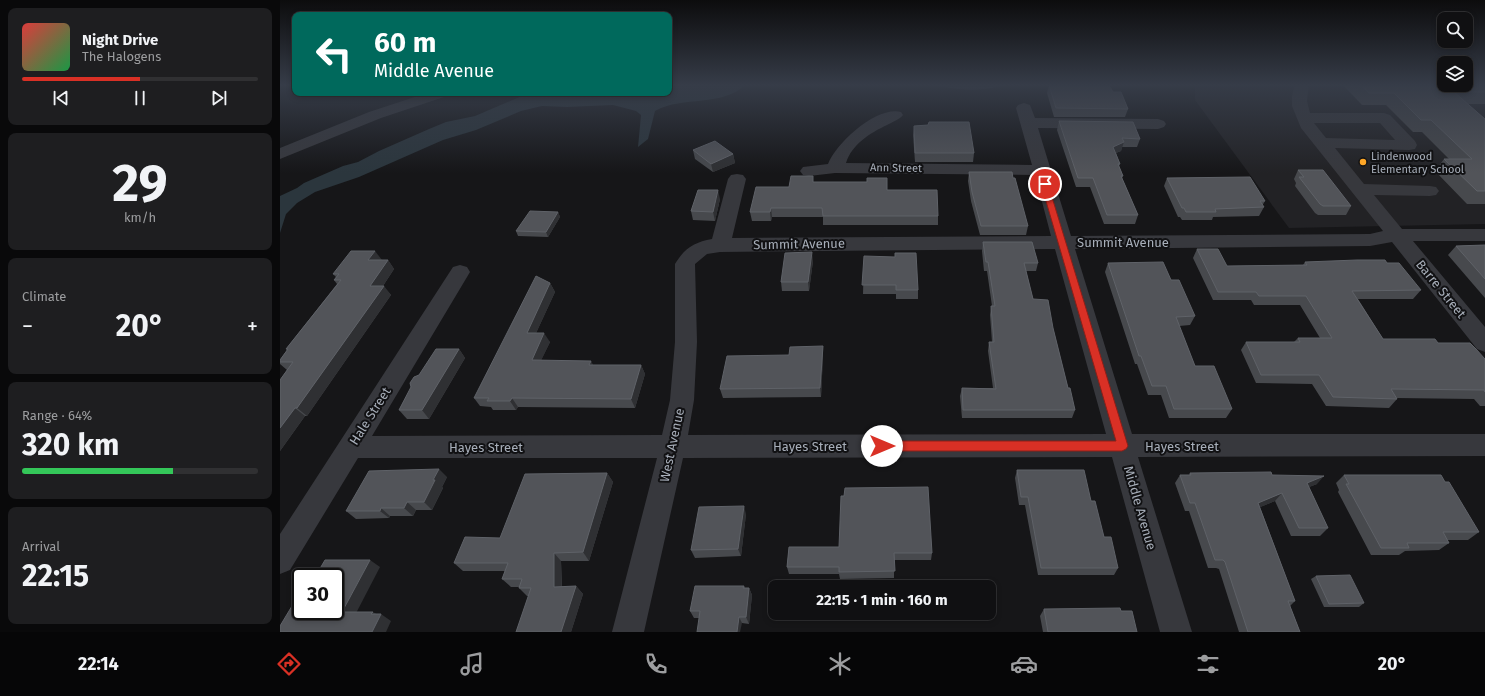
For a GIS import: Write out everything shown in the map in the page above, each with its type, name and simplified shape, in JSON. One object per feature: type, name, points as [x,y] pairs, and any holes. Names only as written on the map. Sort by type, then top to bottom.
[{"type":"street","points":[[280,154],[380,113]]},
{"type":"street","name":"Barre Street","points":[[1302,113],[1309,128],[1485,343]]},
{"type":"street","points":[[809,171],[835,168],[838,157],[845,147],[864,131],[895,115]]},
{"type":"street","name":"Middle Avenue","points":[[1158,124],[1026,116],[1040,170],[1176,632]]},
{"type":"street","points":[[1304,118],[1384,118],[1409,146],[1322,143]]},
{"type":"street","name":"Ann Street","points":[[835,168],[1040,170]]},
{"type":"street","points":[[720,245],[737,179]]},
{"type":"street","points":[[1360,189],[1430,191]]},
{"type":"street","name":"Summit Avenue","points":[[691,255],[698,250],[712,245],[1370,240],[1398,235],[1485,235]]},
{"type":"street","name":"West Avenue","points":[[628,632],[673,446],[682,400],[686,342],[684,264],[691,255]]},
{"type":"street","name":"Hale Street","points":[[280,560],[460,272]]},
{"type":"street","name":"Hayes Street","points":[[351,447],[1485,446]]},
{"type":"shaded area","points":[[481,113],[515,113],[476,130],[443,140],[359,177],[315,192],[297,203],[286,214],[280,233],[280,196],[304,183],[343,166],[358,162],[379,151],[446,122]]},
{"type":"shaded area","points":[[639,113],[654,113],[648,139],[638,147],[641,115]]},
{"type":"shaded area","name":"Lindenwood Elementary School","points":[[1205,113],[1485,113],[1485,224],[1289,228]]},
{"type":"building","points":[[1414,113],[1479,113],[1485,119],[1485,191],[1477,191],[1444,159],[1472,159],[1431,120],[1421,120]]},
{"type":"building","points":[[1059,121],[1133,122],[1140,139],[1122,138],[1124,142],[1113,147],[1120,164],[1118,164],[1123,176],[1121,176],[1138,215],[1107,215],[1093,178],[1078,178]]},
{"type":"building","points":[[929,122],[969,122],[974,153],[915,153],[914,126],[928,125]]},
{"type":"building","points":[[715,141],[733,154],[711,164],[693,150]]},
{"type":"building","points":[[1298,170],[1323,170],[1351,206],[1323,206],[1320,204],[1299,177],[1304,177]]},
{"type":"building","points":[[969,172],[1012,172],[1028,226],[981,226],[972,192]]},
{"type":"building","points":[[791,176],[813,176],[813,182],[867,182],[867,178],[887,178],[887,190],[937,190],[938,216],[823,216],[822,208],[771,208],[770,212],[750,212],[756,187],[789,187]]},
{"type":"building","points":[[1250,177],[1265,201],[1260,201],[1264,207],[1215,209],[1216,212],[1186,212],[1184,208],[1182,208],[1167,178]]},
{"type":"building","points":[[698,190],[718,190],[713,212],[691,211]]},
{"type":"building","points":[[530,211],[558,212],[546,232],[516,231]]},
{"type":"building","points":[[983,242],[1032,242],[1038,263],[1024,263],[1033,299],[1048,300],[1053,328],[1075,410],[963,410],[962,388],[996,389],[989,342],[994,342],[991,306],[995,306],[988,262],[986,262]]},
{"type":"building","points":[[1485,245],[1485,279],[1456,246]]},
{"type":"building","points":[[1197,249],[1218,249],[1227,266],[1307,265],[1305,262],[1357,260],[1385,260],[1387,263],[1399,263],[1421,290],[1352,291],[1383,339],[1435,339],[1438,343],[1470,343],[1485,359],[1485,392],[1484,390],[1391,389],[1397,399],[1333,397],[1319,375],[1261,375],[1246,342],[1300,342],[1298,338],[1332,338],[1306,296],[1259,296],[1256,292],[1218,292]]},
{"type":"building","points":[[351,251],[375,251],[368,260],[388,260],[370,286],[384,286],[297,408],[295,408],[280,428],[280,380],[293,362],[280,362],[280,360],[288,349],[286,349],[341,280],[334,280],[339,274],[333,274]]},
{"type":"building","points":[[812,252],[808,282],[781,282],[785,253]]},
{"type":"building","points":[[895,253],[916,253],[918,290],[896,290],[896,285],[862,285],[864,256],[895,257]]},
{"type":"building","points":[[1163,262],[1171,280],[1179,280],[1195,316],[1176,317],[1195,366],[1214,366],[1232,409],[1174,409],[1166,386],[1152,386],[1141,356],[1139,356],[1108,263]]},
{"type":"building","points":[[536,276],[550,283],[527,333],[544,333],[532,360],[591,361],[589,365],[641,365],[631,399],[512,398],[510,401],[487,401],[489,398],[474,398]]},
{"type":"building","points":[[823,346],[820,388],[720,389],[727,356],[789,355],[790,347]]},
{"type":"building","points":[[436,349],[459,349],[422,410],[399,410],[411,387],[410,383],[414,377],[419,375]]},
{"type":"building","points":[[439,469],[424,502],[407,502],[404,508],[381,508],[380,511],[346,511],[369,471]]},
{"type":"building","points":[[1017,470],[1084,470],[1091,501],[1095,501],[1104,537],[1111,537],[1118,568],[1041,568],[1028,497],[1021,497]]},
{"type":"building","points":[[1271,472],[1272,475],[1324,476],[1307,483],[1328,528],[1299,528],[1282,493],[1258,503],[1295,601],[1288,601],[1300,632],[1248,632],[1225,562],[1223,560],[1215,560],[1195,503],[1190,503],[1180,475],[1191,475],[1190,473]]},
{"type":"building","points":[[607,473],[583,552],[554,553],[554,587],[576,586],[561,632],[516,632],[531,588],[519,588],[522,579],[502,579],[508,563],[454,563],[465,537],[500,538],[525,474]]},
{"type":"building","points":[[1344,475],[1441,475],[1445,482],[1449,482],[1479,532],[1443,532],[1449,543],[1407,543],[1409,548],[1381,548],[1346,484],[1349,484]]},
{"type":"building","points":[[928,487],[932,553],[894,553],[895,571],[839,572],[839,567],[787,567],[789,547],[839,547],[841,496],[844,496],[845,488]]},
{"type":"building","points":[[744,506],[738,549],[691,550],[699,507]]},
{"type":"building","points":[[325,560],[370,560],[344,608],[344,568],[320,568]]},
{"type":"building","points":[[1350,575],[1364,603],[1329,604],[1316,576]]},
{"type":"building","points":[[695,586],[744,586],[743,588],[749,588],[746,617],[739,617],[737,632],[697,632],[700,611],[690,611]]},
{"type":"building","points":[[292,606],[292,620],[344,620],[344,612],[373,612],[371,614],[381,614],[372,632],[280,632],[280,626]]},
{"type":"building","points":[[1120,608],[1121,611],[1132,611],[1137,632],[1048,632],[1044,609]]},
{"type":"place","name":"Lindenwood Elementary School","points":[[1363,162]]},
{"type":"route","points":[[882,446],[1122,446],[1045,184]]}]
